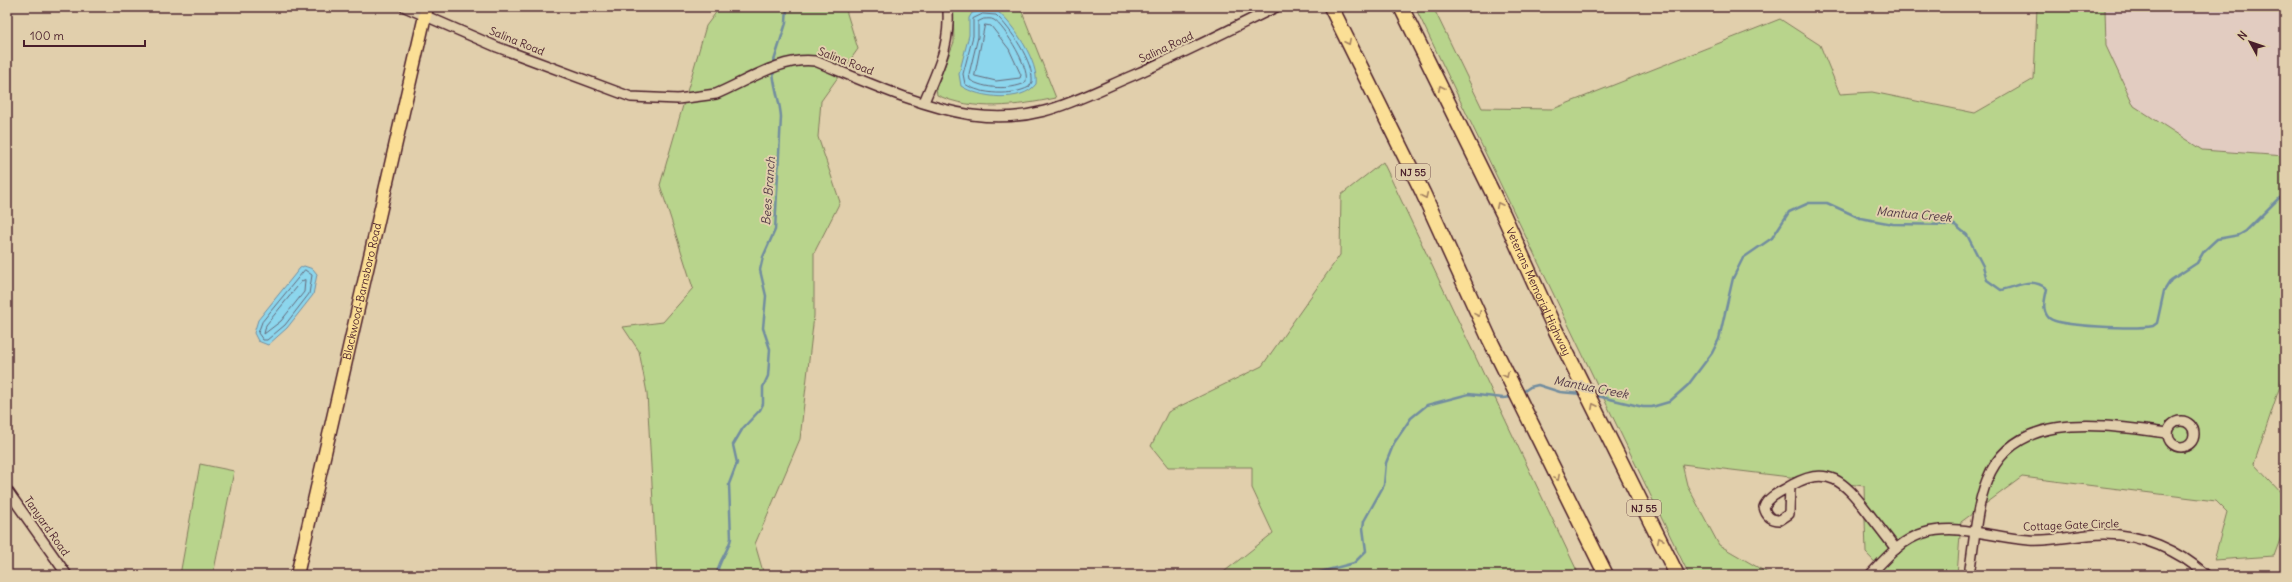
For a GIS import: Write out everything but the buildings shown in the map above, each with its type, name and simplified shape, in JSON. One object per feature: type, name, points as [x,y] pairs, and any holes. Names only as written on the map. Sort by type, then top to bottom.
[{"type":"highway","name":"NJ 55","points":[[1331,7],[1423,192],[1490,340],[1539,443],[1606,575]]},
{"type":"highway","name":"Veterans Memorial Highway","points":[[1401,7],[1503,214],[1556,329],[1677,575]]},
{"type":"main road","name":"Blackwood-Barnsboro Road","points":[[297,575],[426,12]]},
{"type":"street","name":"Salina Road","points":[[405,7],[426,12],[514,54],[631,97],[678,99],[707,96],[716,94],[779,66],[794,61],[815,61],[870,83],[955,112],[987,116],[1024,115],[1060,108],[1175,57],[1276,7]]},
{"type":"street","points":[[924,102],[944,57],[947,42],[948,7]]},
{"type":"street","points":[[1969,575],[1982,497],[1992,469],[2011,447],[2025,437],[2069,425],[2099,425],[2168,434]]},
{"type":"street","points":[[1790,486],[1820,475],[1838,480],[1851,490],[1896,549]]},
{"type":"street","name":"Tanyard Road","points":[[7,490],[67,575]]},
{"type":"street","name":"Cottage Gate Circle","points":[[1870,575],[1896,549],[1924,533],[1950,529],[2029,540],[2104,534],[2123,536],[2145,540],[2180,555],[2206,575]]},
{"type":"shaded area","points":[[2285,7],[2285,156],[2201,150],[2134,106],[2106,46],[2105,8]]},
{"type":"green space","points":[[720,7],[845,7],[858,49],[821,101],[818,137],[840,202],[814,253],[814,316],[800,439],[755,544],[764,575],[657,575],[647,393],[639,351],[623,327],[663,322],[693,288],[660,185],[706,26]]},
{"type":"green space","points":[[953,7],[1020,7],[1056,98],[1011,105],[981,106],[966,104],[937,95],[936,88],[954,42]]},
{"type":"green space","points":[[1415,7],[1433,7],[1482,108],[1553,109],[1780,19],[1820,45],[1840,94],[1872,92],[1975,113],[2034,79],[2037,7],[2108,7],[2105,8],[2106,46],[2134,106],[2202,150],[2285,156],[2285,371],[2254,464],[2285,497],[2285,526],[2274,556],[2214,560],[2227,512],[2216,501],[2022,477],[1961,522],[1957,575],[1887,575],[1866,553],[1864,486],[1682,464],[1687,485],[1719,545],[1771,575],[1689,575]]},
{"type":"green space","points":[[1383,162],[1579,575],[1220,575],[1273,533],[1252,488],[1252,467],[1168,467],[1151,446],[1168,412],[1262,366],[1340,255],[1341,195]]},
{"type":"green space","points":[[200,464],[234,471],[213,575],[180,575]]},
{"type":"water","points":[[983,10],[997,11],[1011,25],[1024,44],[1034,65],[1036,75],[1036,84],[1029,90],[1021,94],[1000,97],[978,93],[961,86],[959,74],[969,35],[969,18],[972,13]]},
{"type":"water","points":[[304,266],[313,269],[317,274],[313,295],[287,328],[268,345],[258,341],[254,333],[258,320],[300,268]]},
{"type":"waterway","name":"Bees Branch","points":[[773,64],[786,23],[787,7]]},
{"type":"waterway","name":"Bees Branch","points":[[717,575],[719,566],[731,538],[729,484],[737,463],[733,445],[743,428],[760,410],[763,404],[763,387],[768,376],[770,349],[763,328],[766,296],[760,270],[763,257],[775,230],[781,117],[773,69]]},
{"type":"waterway","name":"Mantua Creek","points":[[1593,395],[1643,407],[1652,407],[1669,402],[1688,385],[1712,353],[1719,339],[1733,278],[1743,258],[1772,238],[1789,212],[1809,203],[1827,203],[1860,218],[1893,224],[1955,225],[1967,235],[1983,266],[1987,280],[2001,290],[2030,283],[2041,285],[2047,289],[2044,308],[2049,318],[2056,321],[2082,325],[2145,327],[2153,326],[2157,323],[2164,291],[2171,280],[2197,263],[2204,251],[2217,239],[2239,235],[2246,231],[2278,199],[2285,195]]},
{"type":"waterway","name":"Mantua Creek","points":[[1520,394],[1530,387],[1538,385],[1560,392],[1582,394]]},
{"type":"waterway","name":"Mantua Creek","points":[[1309,575],[1354,563],[1366,551],[1363,528],[1364,521],[1384,485],[1386,463],[1394,443],[1411,418],[1427,405],[1469,394],[1503,398],[1512,397]]}]
